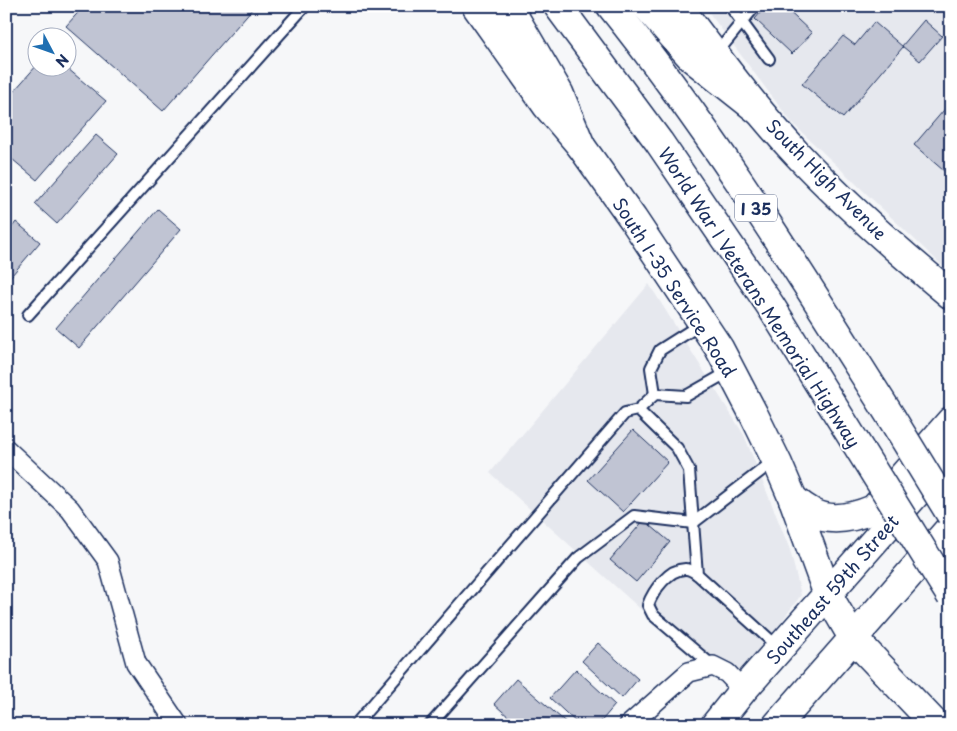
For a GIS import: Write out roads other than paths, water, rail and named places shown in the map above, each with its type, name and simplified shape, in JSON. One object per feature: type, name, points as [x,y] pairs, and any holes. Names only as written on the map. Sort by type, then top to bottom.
[{"type":"main road","name":"South I-35 Service Road","points":[[476,6],[547,106],[581,146],[703,323],[731,370],[776,459],[793,499],[828,595],[853,638],[936,725]]},
{"type":"main road","points":[[508,6],[559,93],[581,146]]},
{"type":"main road","name":"World War I Veterans Memorial Highway","points":[[558,6],[664,150],[770,305],[951,596]]},
{"type":"main road","name":"I 35","points":[[611,6],[751,200],[951,516]]},
{"type":"main road","points":[[646,6],[692,58],[759,111]]},
{"type":"main road","name":"South High Avenue","points":[[678,6],[759,111],[797,154],[832,189],[949,291]]},
{"type":"main road","points":[[793,499],[814,514],[835,518],[856,517],[874,509],[951,421]]},
{"type":"main road","name":"Southeast 59th Street","points":[[715,725],[743,690],[951,454]]},
{"type":"main road","points":[[785,720],[853,638],[951,527]]},
{"type":"street","points":[[6,449],[70,509],[108,561],[136,663],[178,725]]},
{"type":"street","points":[[629,725],[689,672],[713,666],[727,673],[743,690]]},
{"type":"lane","points":[[730,6],[769,59]]},
{"type":"lane","points":[[716,55],[755,6]]},
{"type":"lane","points":[[28,315],[300,8]]},
{"type":"lane","points":[[655,394],[651,368],[660,350],[703,323]]},
{"type":"lane","points":[[355,725],[626,413],[638,410],[655,394],[686,396],[731,370]]},
{"type":"lane","points":[[638,410],[677,448],[689,470],[697,574]]},
{"type":"lane","points":[[430,725],[578,558],[634,516],[693,523],[776,459]]},
{"type":"lane","points":[[713,666],[653,615],[648,605],[652,593],[673,572],[687,569],[697,574],[780,649]]}]
